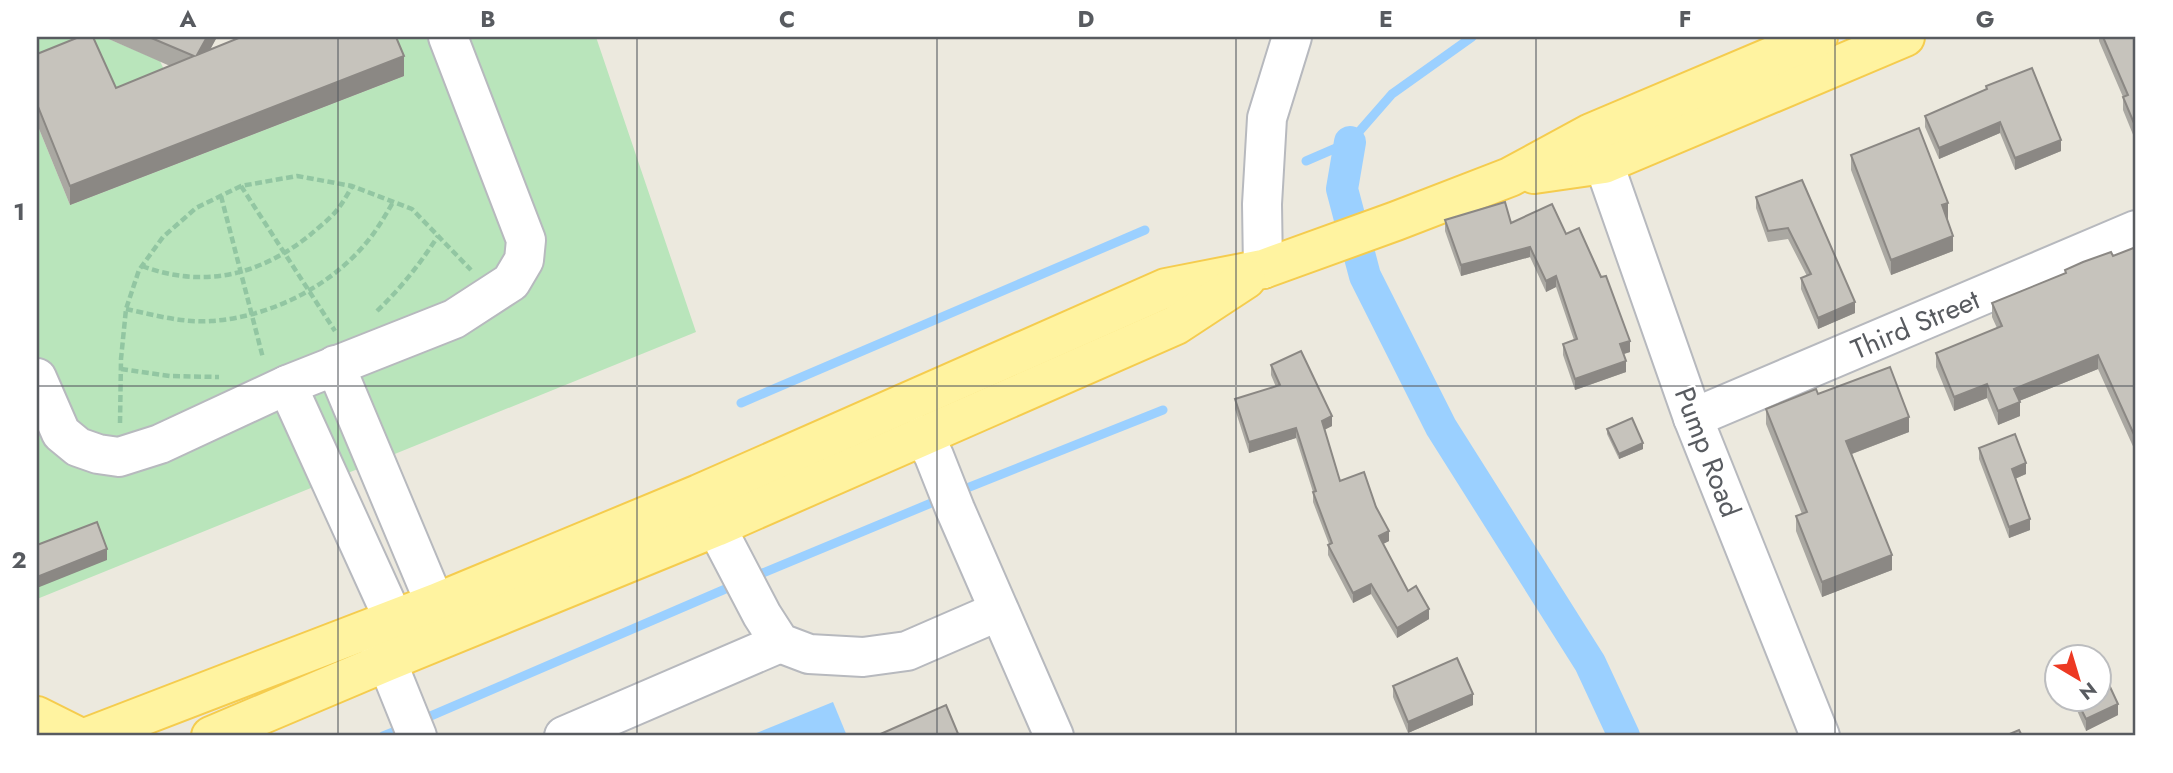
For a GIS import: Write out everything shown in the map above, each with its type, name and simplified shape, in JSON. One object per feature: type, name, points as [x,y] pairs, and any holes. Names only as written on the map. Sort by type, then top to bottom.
[{"type":"main road","points":[[211,736],[392,650],[443,620],[698,494],[1166,288],[1274,265],[1500,181],[1591,133],[1818,37]]},
{"type":"main road","points":[[1500,181],[1604,164],[1905,37]]},
{"type":"main road","points":[[443,620],[718,530],[929,445],[1176,325],[1274,265]]},
{"type":"main road","points":[[90,736],[392,650]]},
{"type":"main road","points":[[37,716],[76,736]]},
{"type":"street","points":[[37,378],[61,433],[79,447],[97,454],[119,457],[160,444],[279,388],[454,319],[512,282],[524,260],[526,240],[448,37]]},
{"type":"street","points":[[1274,265],[1262,204],[1267,118],[1292,37]]},
{"type":"street","name":"Pump Road","points":[[1604,164],[1693,418],[1820,736]]},
{"type":"street","name":"Third Street","points":[[1693,418],[2136,230]]},
{"type":"street","points":[[344,362],[443,620]]},
{"type":"street","points":[[279,388],[392,650],[417,736]]},
{"type":"street","points":[[929,445],[1054,736]]},
{"type":"street","points":[[718,530],[771,629],[809,654],[863,657],[907,651],[999,611]]},
{"type":"street","points":[[564,736],[771,629]]},
{"type":"path","points":[[119,457],[121,369],[126,309],[142,266],[163,237],[196,208],[241,187],[297,176],[352,186],[411,209],[494,293]]},
{"type":"path","points":[[142,266],[187,277],[241,273],[257,268],[285,254],[337,209],[352,186]]},
{"type":"path","points":[[241,187],[308,290],[344,362]]},
{"type":"path","points":[[221,196],[252,315],[279,388]]},
{"type":"path","points":[[126,309],[178,320],[211,321],[252,315],[308,290],[335,272],[375,232],[393,202]]},
{"type":"path","points":[[375,313],[397,292],[438,236]]},
{"type":"path","points":[[121,369],[211,378],[230,376]]},
{"type":"green space","points":[[37,37],[104,37],[160,61],[171,85],[116,107],[37,74]]},
{"type":"green space","points":[[387,37],[596,37],[696,332],[37,599],[37,124],[70,205],[404,76]]},
{"type":"water","points":[[833,702],[847,736],[749,736]]},
{"type":"building","points":[[79,37],[93,37],[116,88],[194,56],[149,37],[207,37],[197,55],[241,37],[396,37],[404,56],[70,186],[37,104],[37,54]]},
{"type":"building","points":[[2103,37],[2136,37],[2136,128],[2123,97],[2128,95]]},
{"type":"building","points":[[2032,68],[2061,140],[2015,158],[2000,122],[1939,148],[1925,116],[1987,89],[1986,86]]},
{"type":"building","points":[[1919,128],[1948,203],[1942,205],[1953,236],[1891,260],[1851,155]]},
{"type":"building","points":[[1802,180],[1855,302],[1818,318],[1801,278],[1811,274],[1788,228],[1768,231],[1756,197]]},
{"type":"building","points":[[1505,202],[1511,223],[1552,204],[1566,234],[1579,228],[1601,277],[1606,276],[1630,341],[1620,344],[1626,361],[1575,379],[1563,344],[1577,339],[1556,276],[1546,281],[1530,247],[1461,265],[1445,220]]},
{"type":"building","points":[[2136,247],[2136,439],[2098,355],[2014,389],[2020,402],[1998,411],[1987,384],[1954,397],[1936,353],[2002,326],[1992,303],[2066,273],[2065,270],[2083,262],[2111,252],[2113,256]]},
{"type":"building","points":[[1301,351],[1332,416],[1322,421],[1340,481],[1364,472],[1376,507],[1389,531],[1379,536],[1408,591],[1416,586],[1429,609],[1397,628],[1371,584],[1353,593],[1328,545],[1332,543],[1313,492],[1316,491],[1296,428],[1249,442],[1235,399],[1280,385],[1271,365]]},
{"type":"building","points":[[1890,367],[1909,417],[1846,441],[1892,555],[1822,582],[1796,516],[1807,512],[1766,409],[1816,389],[1818,394]]},
{"type":"building","points":[[1632,418],[1643,443],[1619,454],[1607,429]]},
{"type":"building","points":[[2015,434],[2026,463],[2012,469],[2030,519],[2009,527],[1979,448]]},
{"type":"building","points":[[97,522],[107,549],[37,577],[37,545]]},
{"type":"building","points":[[1457,658],[1473,694],[1408,722],[1393,686]]},
{"type":"building","points":[[946,705],[959,736],[876,736]]},
{"type":"building","points":[[2084,714],[2097,714],[2086,719]]},
{"type":"building","points":[[2019,730],[2022,736],[2005,736]]},
{"type":"waterway","points":[[1306,161],[1350,142],[1392,94],[1472,37]]},
{"type":"waterway","points":[[1350,142],[1342,189],[1365,276],[1441,427],[1590,663],[1624,736]]},
{"type":"waterway","points":[[741,403],[1145,230]]},
{"type":"waterway","points":[[957,492],[1163,410]]},
{"type":"waterway","points":[[753,577],[941,499]]},
{"type":"waterway","points":[[419,721],[737,584]]},
{"type":"waterway","points":[[383,736],[403,728]]}]
